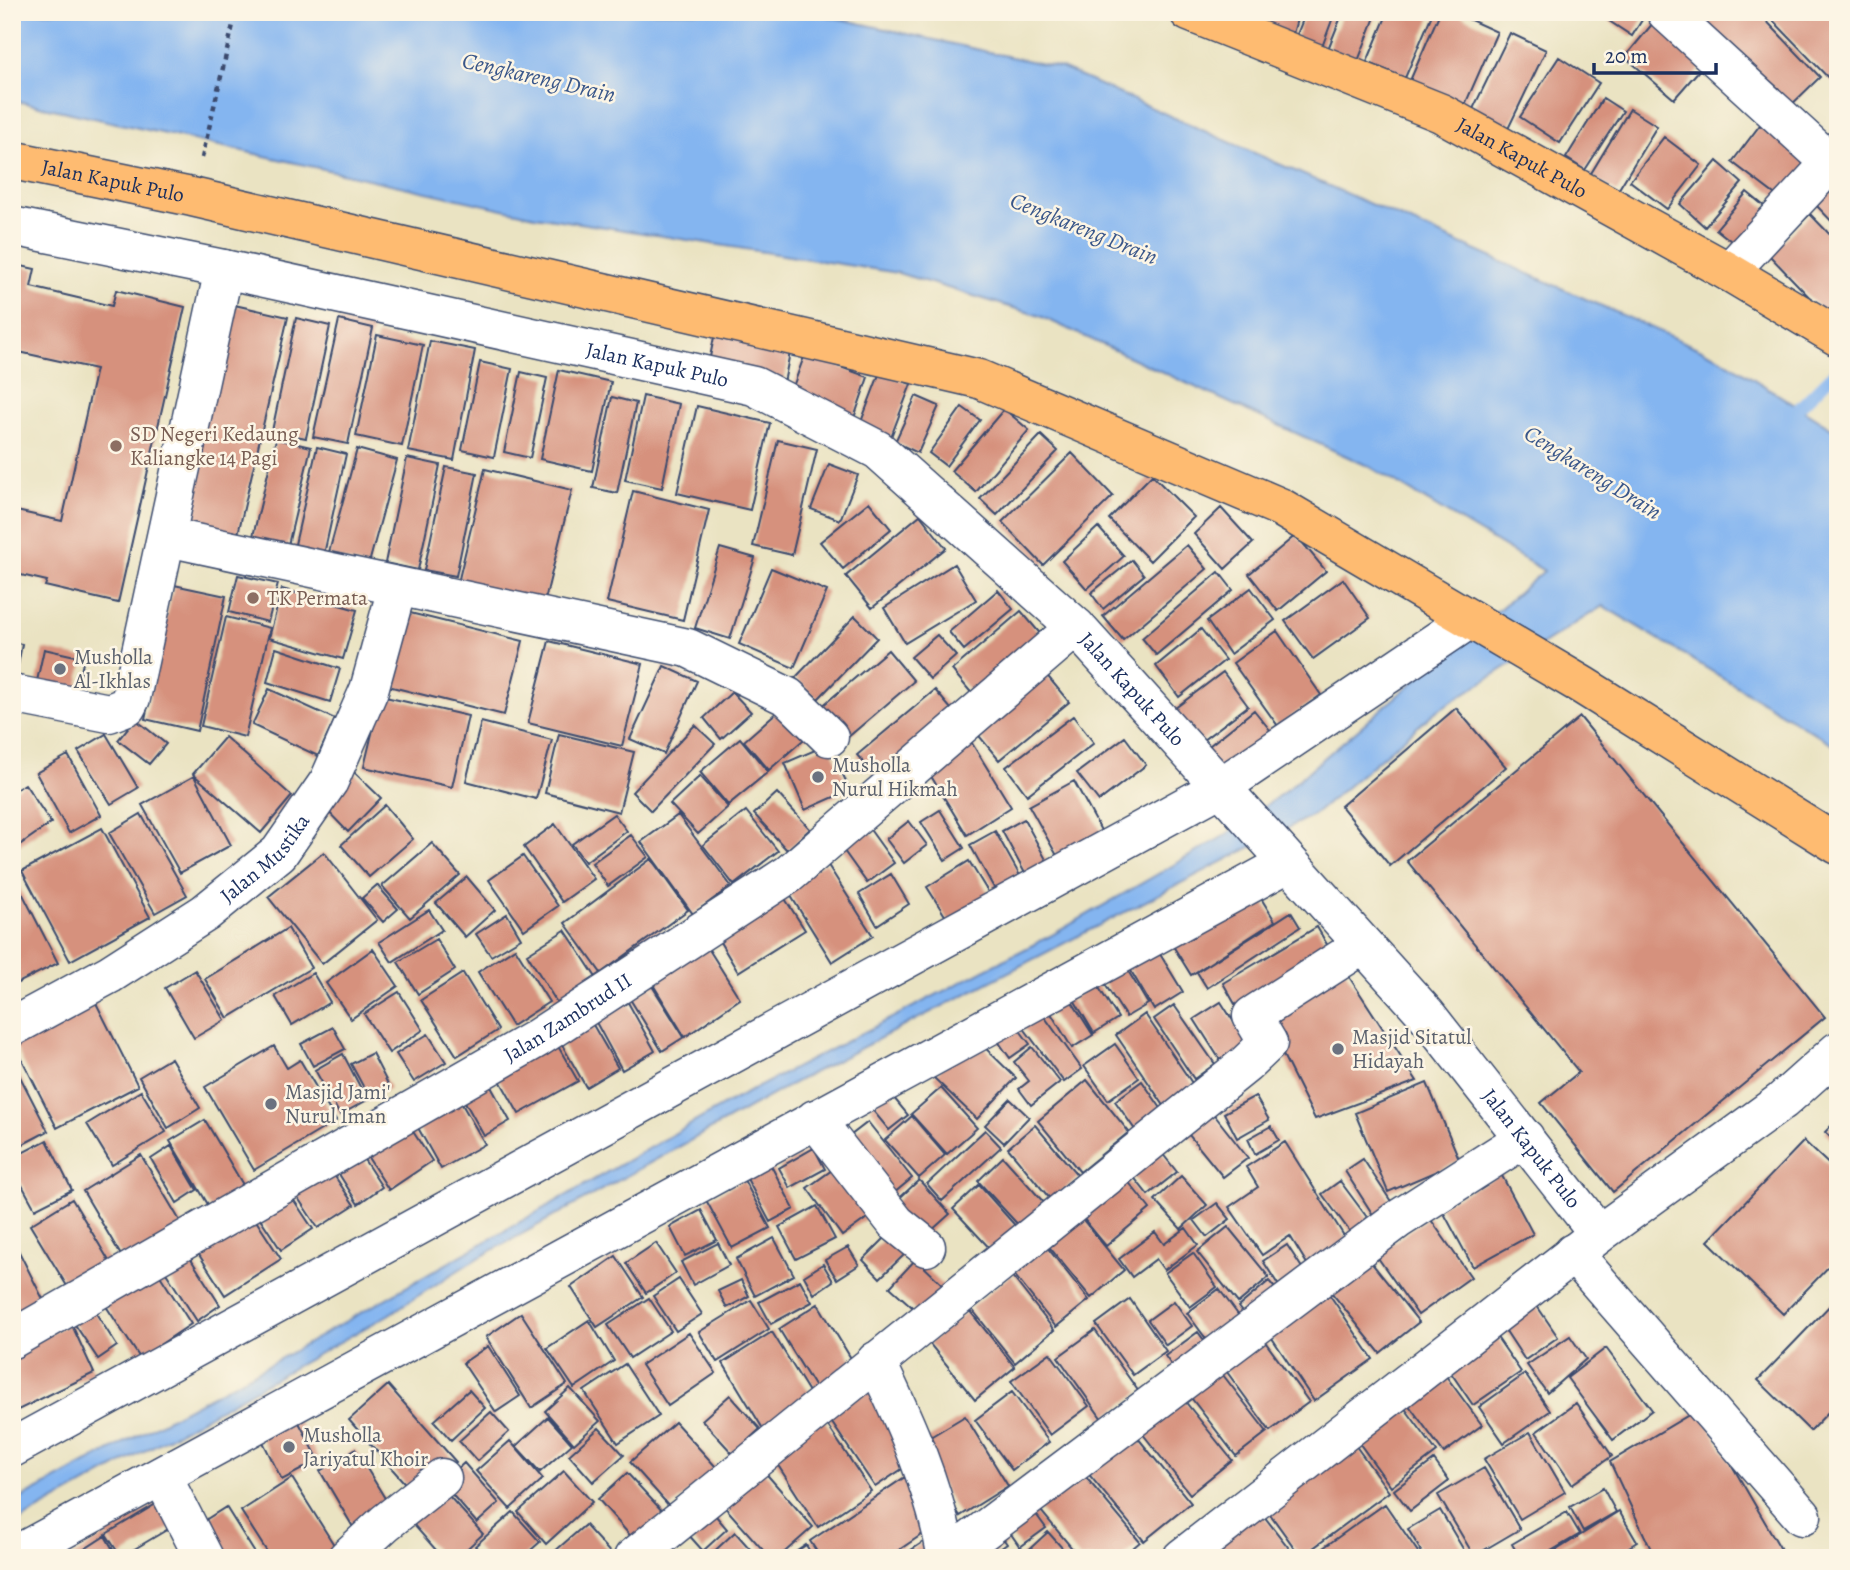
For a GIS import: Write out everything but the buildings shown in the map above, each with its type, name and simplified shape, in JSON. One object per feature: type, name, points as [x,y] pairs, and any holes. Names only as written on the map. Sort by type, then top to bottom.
[{"type":"main road","name":"Jalan Kapuk Pulo","points":[[1189,12],[1441,113],[1729,272],[1837,336]]},
{"type":"main road","name":"Jalan Kapuk Pulo","points":[[12,160],[192,197],[979,379],[1280,506],[1541,660],[1838,845]]},
{"type":"street","points":[[1666,12],[1817,177],[1729,272]]},
{"type":"street","name":"Jalan Kapuk Pulo","points":[[12,226],[224,269],[754,386],[878,450],[1076,627],[1231,802],[1426,1014],[1525,1138],[1586,1244],[1802,1516]]},
{"type":"street","points":[[12,694],[110,713],[127,706],[135,689],[224,269]]},
{"type":"street","points":[[167,537],[688,648],[788,697],[829,737]]},
{"type":"street","name":"Jalan Mustika","points":[[12,1027],[110,974],[205,913],[279,853],[329,781],[369,690],[397,588]]},
{"type":"street","points":[[12,1448],[1231,802],[1474,621]]},
{"type":"street","name":"Jalan Zambrud II","points":[[12,1339],[536,1039],[789,874],[1076,627]]},
{"type":"street","points":[[12,1557],[815,1119],[1280,855]]},
{"type":"street","points":[[633,1558],[1059,1217],[1268,1043],[1252,1016],[1363,945]]},
{"type":"street","points":[[1182,1558],[1586,1244],[1782,1101],[1838,1051]]},
{"type":"street","points":[[815,1119],[896,1223],[926,1247]]},
{"type":"street","points":[[877,1360],[914,1443],[942,1526],[947,1558],[1397,1220],[1525,1138]]},
{"type":"street","points":[[162,1476],[204,1558]]},
{"type":"street","points":[[346,1558],[385,1522],[442,1478]]},
{"type":"path","points":[[202,157],[236,12]]},
{"type":"water","name":"Cengkareng Drain","points":[[12,12],[809,12],[1061,68],[1720,358],[1838,432],[1838,747],[1603,606],[1435,712],[1315,814],[801,1079],[468,1264],[388,1315],[12,1525],[12,1503],[287,1355],[735,1099],[1050,936],[1224,836],[1284,792],[1544,571],[1370,467],[1040,316],[898,273],[535,216],[12,100]]},
{"type":"waterway","points":[[1789,418],[1838,369]]},
{"type":"place","name":"SD Negeri Kedaung Kaliangke 14 Pagi","points":[[116,446]]},
{"type":"place","name":"TK Permata","points":[[253,598]]},
{"type":"place","name":"Musholla Al-Ikhlas","points":[[60,669]]},
{"type":"place","name":"Musholla Nurul Hikmah","points":[[818,777]]},
{"type":"place","name":"Masjid Sitatul Hidayah","points":[[1338,1049]]},
{"type":"place","name":"Masjid Jami' Nurul Iman","points":[[271,1104]]},
{"type":"place","name":"Musholla Jariyatul Khoir","points":[[289,1447]]}]
